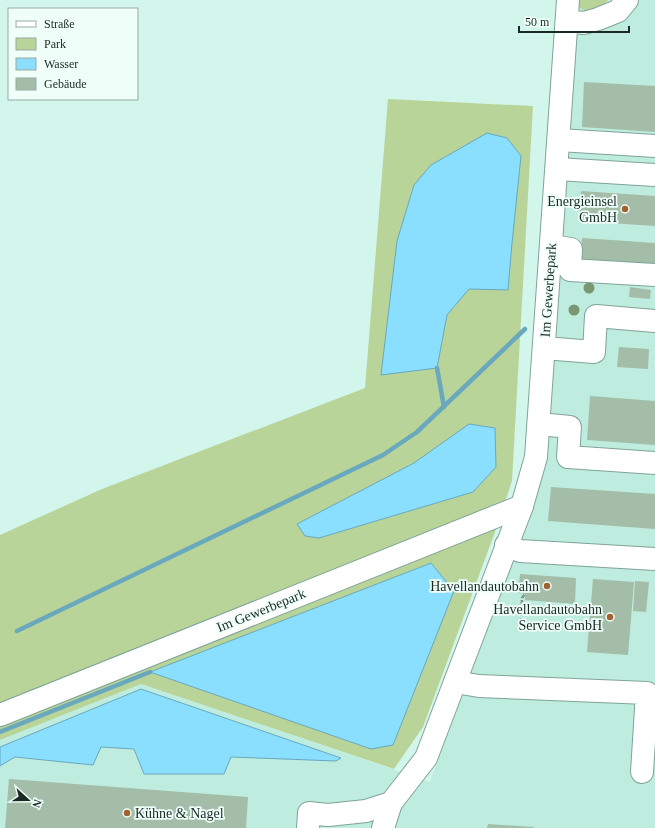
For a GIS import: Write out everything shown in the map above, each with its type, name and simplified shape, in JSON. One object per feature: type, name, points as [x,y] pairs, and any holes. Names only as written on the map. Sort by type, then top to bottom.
[{"type":"street","points":[[598,19],[613,0]]},
{"type":"street","points":[[568,10],[573,22],[584,23],[618,11],[627,0]]},
{"type":"street","name":"Im Gewerbepark","points":[[383,828],[391,804],[426,758],[522,506],[536,457],[568,10]]},
{"type":"street","points":[[559,140],[655,146]]},
{"type":"street","points":[[557,169],[655,175]]},
{"type":"street","points":[[551,246],[572,249],[570,270],[655,276]]},
{"type":"street","points":[[544,348],[594,352],[596,316],[655,321]]},
{"type":"street","points":[[539,424],[570,427],[568,457],[655,463]]},
{"type":"street","name":"Im Gewerbepark","points":[[0,714],[522,506]]},
{"type":"street","points":[[506,545],[520,551],[655,559]]},
{"type":"street","points":[[455,682],[479,686],[647,693],[642,772]]},
{"type":"street","points":[[308,828],[309,813],[328,815],[366,811],[391,804]]},
{"type":"path","points":[[521,622],[522,598],[525,594]]},
{"type":"shaded area","points":[[576,0],[655,0],[655,828],[0,828],[0,740],[141,684],[430,782],[545,468],[550,367]]},
{"type":"green space","points":[[576,0],[608,0],[597,10],[589,11],[580,8],[576,4]]},
{"type":"green space","points":[[388,99],[533,106],[512,481],[495,532],[423,727],[394,769],[141,684],[0,740],[0,535],[102,489],[365,388]]},
{"type":"water","points":[[487,133],[507,138],[521,156],[508,290],[469,289],[447,315],[437,368],[381,375],[397,241],[414,185],[431,165]]},
{"type":"water","points":[[469,424],[495,428],[496,467],[473,492],[319,538],[305,536],[297,524],[414,463]]},
{"type":"water","points":[[431,563],[454,591],[393,745],[371,749],[150,672]]},
{"type":"water","points":[[141,689],[341,758],[336,761],[231,757],[224,774],[144,774],[134,749],[101,747],[93,765],[15,757],[0,766],[0,747]]},
{"type":"building","points":[[584,82],[655,86],[655,132],[582,127]]},
{"type":"building","name":"Energieinsel GmbH","points":[[581,191],[655,196],[655,226],[579,221]]},
{"type":"building","points":[[582,238],[655,243],[655,269],[580,263]]},
{"type":"building","points":[[630,287],[651,290],[650,299],[629,297]]},
{"type":"building","points":[[619,347],[649,349],[648,369],[617,367]]},
{"type":"building","points":[[590,396],[655,401],[655,445],[587,440]]},
{"type":"building","points":[[551,487],[655,494],[655,529],[548,521]]},
{"type":"building","name":"Havellandautobahn","points":[[520,574],[576,578],[575,604],[525,600],[525,594],[518,593]]},
{"type":"building","name":"Havellandautobahn Service GmbH","points":[[593,579],[634,582],[628,655],[587,652]]},
{"type":"building","points":[[635,581],[649,582],[646,612],[633,611]]},
{"type":"building","name":"Kühne & Nagel","points":[[9,779],[248,797],[246,828],[5,828]]},
{"type":"building","points":[[488,824],[534,827],[534,828],[487,828]]},
{"type":"waterway","points":[[17,631],[383,455],[417,432],[525,329]]},
{"type":"waterway","points":[[437,368],[444,407]]},
{"type":"waterway","points":[[0,732],[150,672]]},
{"type":"place","name":"Energieinsel GmbH","points":[[625,209]]},
{"type":"place","name":"Havellandautobahn","points":[[547,586]]},
{"type":"place","name":"Havellandautobahn Service GmbH","points":[[610,617]]},
{"type":"place","name":"Kühne & Nagel","points":[[127,813]]}]
